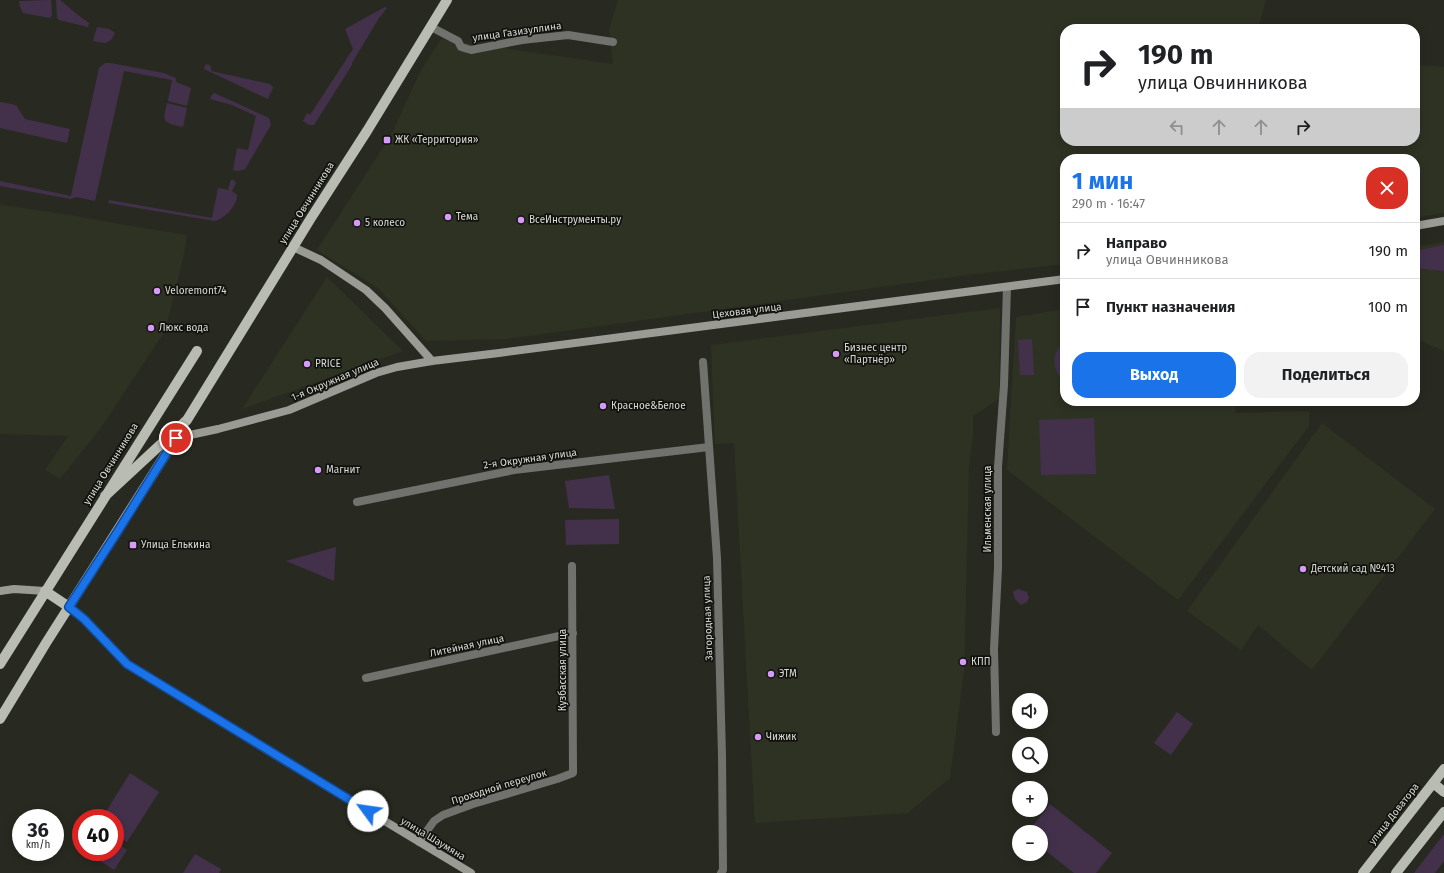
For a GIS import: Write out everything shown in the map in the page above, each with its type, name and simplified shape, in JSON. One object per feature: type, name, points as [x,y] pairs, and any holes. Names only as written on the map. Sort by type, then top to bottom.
[{"type":"main road","name":"улица Овчинникова","points":[[105,496],[187,420],[447,0]]},
{"type":"main road","points":[[1420,225],[1444,221]]},
{"type":"main road","points":[[294,247],[321,260],[366,290],[385,308],[432,361]]},
{"type":"main road","name":"Цеховая улица","points":[[432,361],[1060,280]]},
{"type":"main road","name":"улица Овчинникова","points":[[0,664],[197,351]]},
{"type":"main road","name":"1-я Окружная улица","points":[[176,438],[218,429],[289,410],[376,373],[397,366],[432,361]]},
{"type":"main road","points":[[0,719],[176,438]]},
{"type":"main road","points":[[0,591],[14,589],[45,591],[69,607]]},
{"type":"main road","name":"улица Шаумяна","points":[[69,607],[127,664],[470,873]]},
{"type":"main road","name":"улица Доватора","points":[[1363,873],[1444,769]]},
{"type":"main road","points":[[1433,783],[1444,792]]},
{"type":"main road","points":[[1396,873],[1444,812]]},
{"type":"street","name":"улица Газизуллина","points":[[431,27],[458,41],[462,47],[471,50],[522,40],[568,35],[613,42]]},
{"type":"street","name":"Ильменская улица","points":[[996,732],[994,649],[998,568],[998,467],[1004,385],[1007,287]]},
{"type":"street","name":"Загородная улица","points":[[703,362],[718,587],[722,764],[723,870],[721,873]]},
{"type":"street","name":"2-я Окружная улица","points":[[357,502],[514,470],[709,447]]},
{"type":"street","name":"Кузбасская улица","points":[[572,566],[573,773]]},
{"type":"street","name":"Литейная улица","points":[[366,678],[573,633]]},
{"type":"street","name":"Проходной переулок","points":[[419,842],[434,821],[442,815],[573,773]]},
{"type":"shaded area","points":[[51,0],[52,15],[50,18],[23,13],[19,1]]},
{"type":"shaded area","points":[[56,0],[60,0],[89,23],[88,27],[59,20],[57,18]]},
{"type":"shaded area","points":[[618,0],[1266,0],[1260,24],[1060,24],[1060,146],[1420,146],[1420,65],[1444,67],[1444,213],[1420,217],[1420,154],[1060,154],[1060,265],[967,275],[507,339],[426,341],[378,288],[317,250],[391,135],[420,72],[441,39],[613,64],[609,30]]},
{"type":"shaded area","points":[[385,7],[387,8],[379,18],[352,65],[314,125],[309,125],[303,121],[307,113],[310,115],[353,49],[345,29]]},
{"type":"shaded area","points":[[97,27],[109,29],[115,33],[111,40],[105,43],[93,41]]},
{"type":"shaded area","points":[[105,63],[164,73],[176,78],[176,82],[191,88],[187,106],[168,101],[172,80],[124,71],[95,201],[76,197],[71,199],[0,186],[0,181],[71,196],[99,68]]},
{"type":"shaded area","points":[[208,64],[211,67],[211,71],[270,84],[273,87],[268,99],[204,69],[205,65]]},
{"type":"shaded area","points":[[214,93],[269,118],[271,125],[245,169],[238,171],[233,170],[237,148],[248,150],[256,116],[232,105],[210,99]]},
{"type":"shaded area","points":[[0,102],[16,105],[25,119],[70,129],[67,143],[0,128]]},
{"type":"shaded area","points":[[167,103],[187,108],[183,127],[166,121],[165,114]]},
{"type":"shaded area","points":[[231,180],[234,180],[236,183],[232,191],[237,195],[237,199],[233,207],[226,215],[215,221],[108,203],[109,200],[212,218],[218,188],[228,190]]},
{"type":"shaded area","points":[[0,204],[187,235],[183,259],[165,331],[100,429],[60,479],[45,470],[68,436],[0,434]]},
{"type":"shaded area","points":[[1444,242],[1444,351],[1420,340],[1420,246]]},
{"type":"shaded area","points":[[1444,245],[1444,271],[1420,269],[1420,250]]},
{"type":"shaded area","points":[[327,277],[403,351],[242,409]]},
{"type":"shaded area","points":[[1000,308],[999,399],[973,416],[973,435],[969,466],[964,670],[950,778],[908,813],[755,823],[734,443],[715,444],[711,345]]},
{"type":"shaded area","points":[[1060,310],[1060,406],[1235,406],[1236,413],[1309,411],[1309,426],[1178,600],[1007,470],[1016,317]]},
{"type":"shaded area","points":[[1032,339],[1034,375],[1020,375],[1018,340]]},
{"type":"shaded area","points":[[1060,345],[1060,377],[1054,361]]},
{"type":"shaded area","points":[[1094,418],[1096,474],[1041,475],[1039,420]]},
{"type":"shaded area","name":"Детский сад №413","points":[[1322,423],[1435,509],[1312,670],[1258,625],[1241,650],[1187,611]]},
{"type":"shaded area","points":[[609,475],[615,509],[569,508],[565,481]]},
{"type":"shaded area","points":[[619,519],[619,544],[566,545],[565,520]]},
{"type":"shaded area","points":[[336,547],[334,581],[286,561]]},
{"type":"shaded area","points":[[1018,589],[1027,592],[1029,598],[1027,602],[1021,605],[1015,599],[1013,592]]},
{"type":"shaded area","points":[[1177,712],[1193,724],[1171,755],[1154,743]]},
{"type":"shaded area","points":[[130,773],[159,792],[127,842],[124,840],[124,809],[108,809]]},
{"type":"shaded area","points":[[1050,804],[1112,853],[1096,873],[1074,873],[1048,853],[1048,825],[1034,825],[1040,817],[1048,817],[1048,807]]},
{"type":"shaded area","points":[[1444,834],[1444,861],[1435,873],[1414,873]]},
{"type":"shaded area","points":[[195,854],[221,869],[219,873],[183,873]]},
{"type":"shaded area","points":[[100,861],[120,861],[114,870]]},
{"type":"place","name":"ЖК «Территория»","points":[[387,140]]},
{"type":"place","name":"Тема","points":[[448,217]]},
{"type":"place","name":"ВсеИнструменты.ру","points":[[521,220]]},
{"type":"place","name":"5 колесо","points":[[357,223]]},
{"type":"place","name":"Veloremont74","points":[[157,291]]},
{"type":"place","name":"Люкс вода","points":[[151,328]]},
{"type":"place","name":"Бизнес центр «Партнёр»","points":[[836,354]]},
{"type":"place","name":"PRICE","points":[[307,364]]},
{"type":"place","name":"Красное&Белое","points":[[603,406]]},
{"type":"place","name":"Магнит","points":[[318,470]]},
{"type":"place","name":"Улица Елькина","points":[[133,545]]},
{"type":"place","name":"Детский сад №413","points":[[1303,569]]},
{"type":"place","name":"КПП","points":[[963,662]]},
{"type":"place","name":"ЭТМ","points":[[771,674]]},
{"type":"place","name":"Чижик","points":[[758,737]]},
{"type":"route","points":[[176,438],[69,607],[84,619],[127,664],[368,811]]}]
